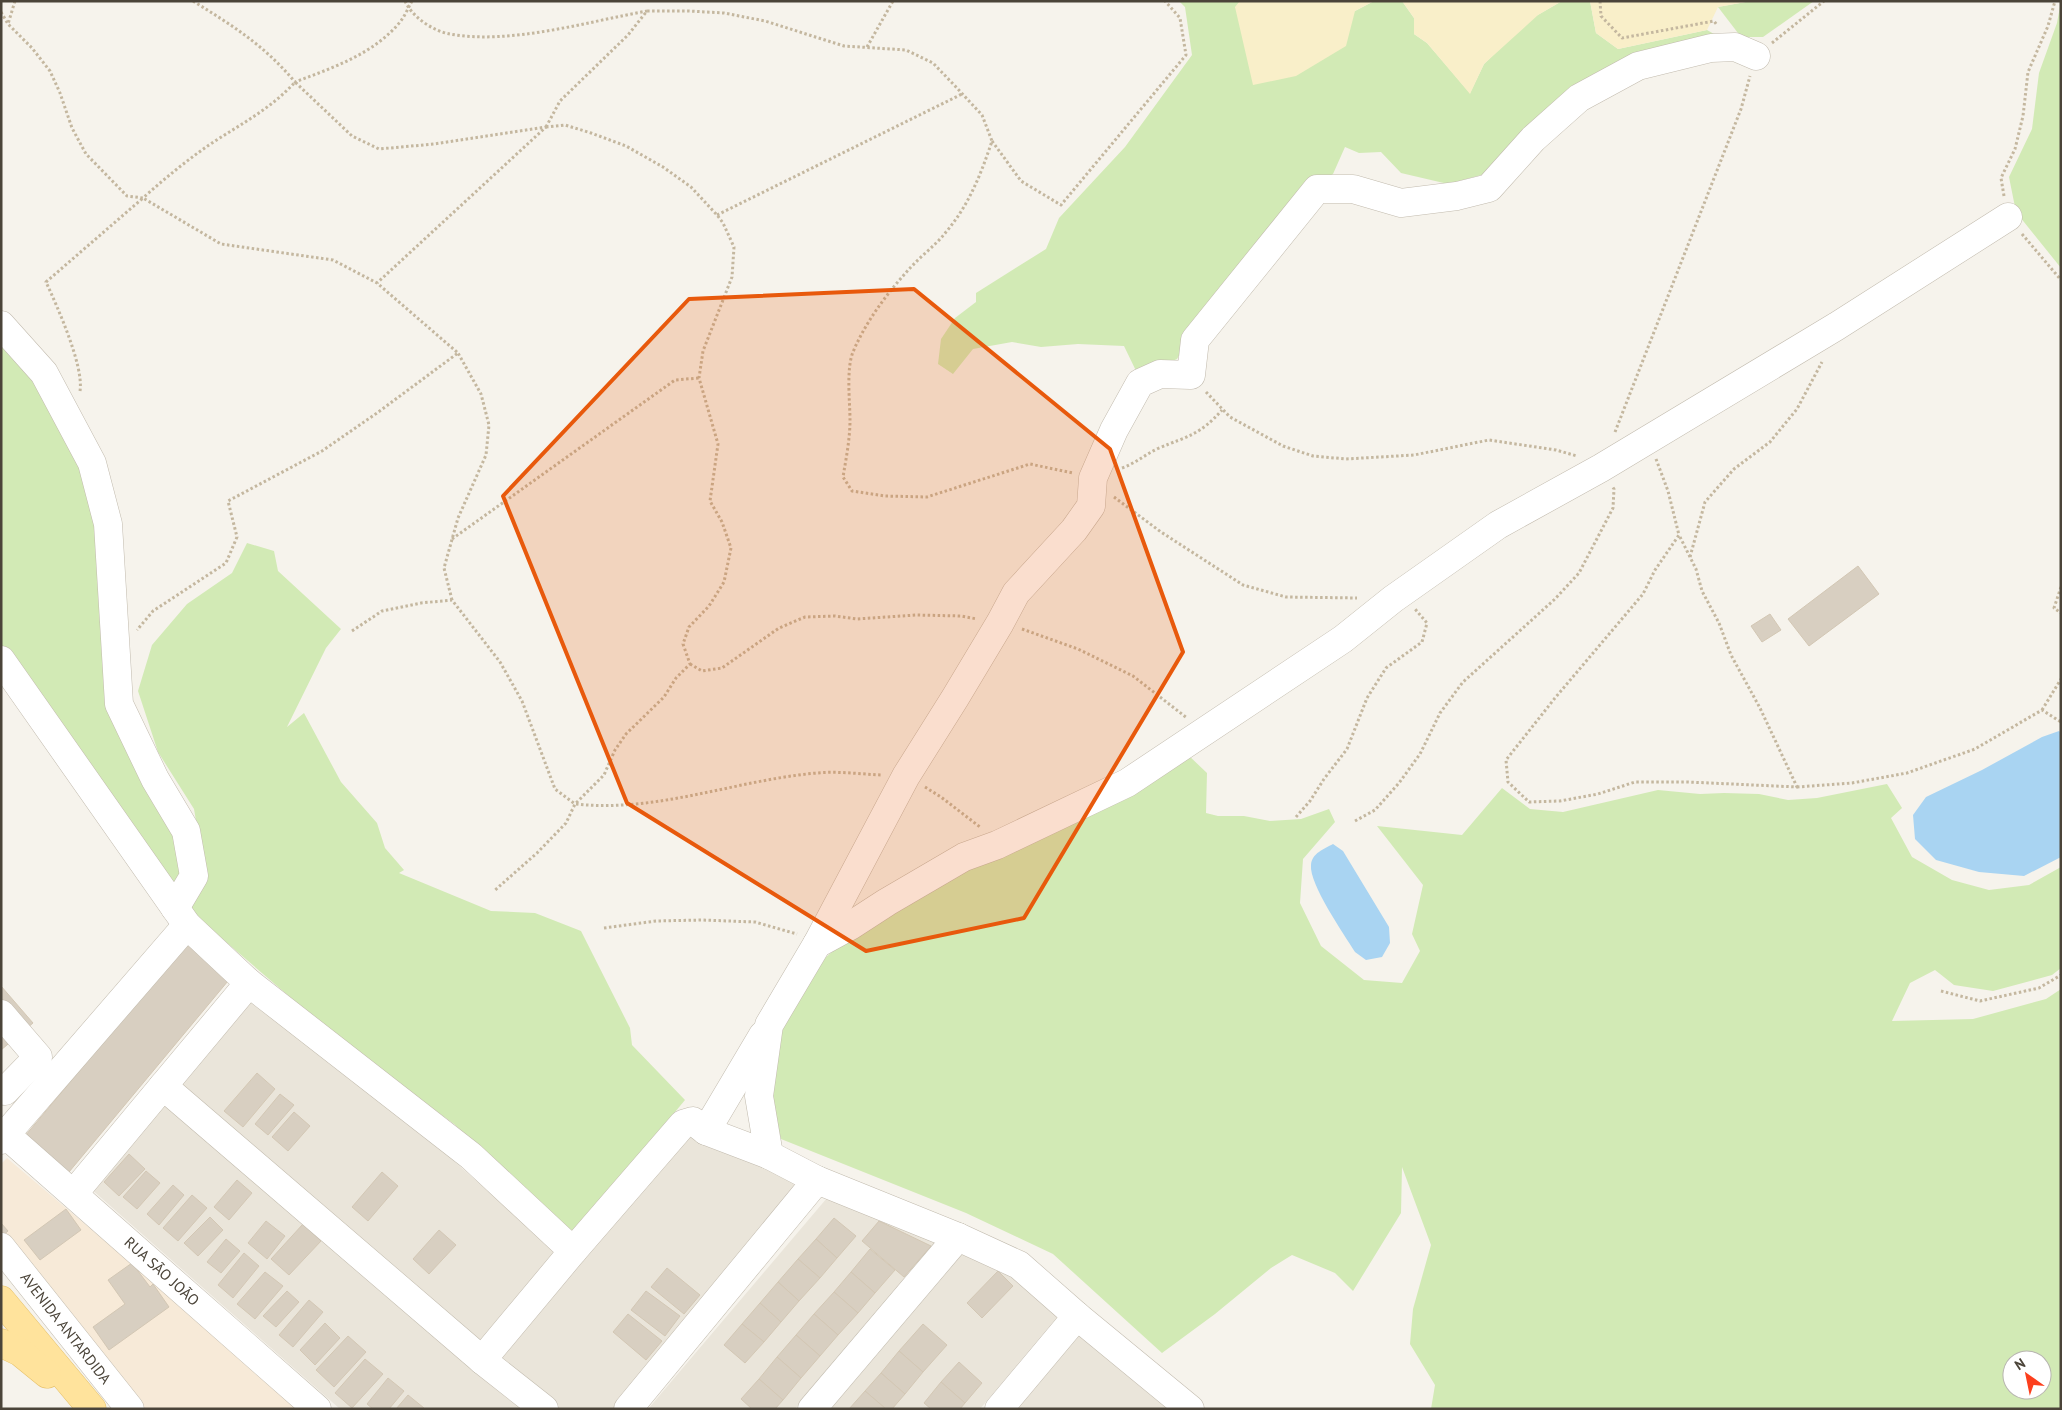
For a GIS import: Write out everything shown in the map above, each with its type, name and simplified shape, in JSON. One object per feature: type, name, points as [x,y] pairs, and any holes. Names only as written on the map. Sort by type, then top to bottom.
[{"type":"main road","points":[[1,1300],[91,1409]]},
{"type":"main road","points":[[1,1343],[20,1352],[91,1409]]},
{"type":"street","points":[[706,1130],[817,944],[906,776],[1000,623],[1016,593],[1074,530],[1091,506],[1093,478],[1114,430],[1140,383],[1160,374],[1191,375],[1195,340],[1317,189],[1353,189],[1401,203],[1457,196],[1489,188],[1533,139],[1579,98],[1638,66],[1711,48],[1745,52]]},
{"type":"street","points":[[817,944],[964,857],[997,845],[1127,784],[1343,639],[1393,598],[1498,525],[1601,468],[1837,326],[2008,217]]},
{"type":"street","points":[[1,325],[44,373],[92,463],[108,524],[119,704],[155,779],[186,831],[194,876],[181,917],[4,1137]]},
{"type":"street","points":[[1,660],[181,917],[249,983],[471,1156],[574,1251]]},
{"type":"street","points":[[74,1193],[249,983]]},
{"type":"street","points":[[1,1014],[38,1057],[2,1091]]},
{"type":"street","points":[[769,1025],[759,1096],[769,1155]]},
{"type":"street","points":[[163,1086],[482,1360],[544,1409]]},
{"type":"street","points":[[482,1360],[676,1130],[683,1124],[693,1121],[706,1130],[769,1155],[817,1180],[958,1237],[1019,1264],[1183,1406]]},
{"type":"street","name":"RUA SÃO JOÃO","points":[[4,1137],[74,1193],[317,1409]]},
{"type":"street","points":[[628,1409],[817,1180]]},
{"type":"street","points":[[812,1409],[958,1237]]},
{"type":"street","name":"AVENIDA ANTARDIDA","points":[[1,1247],[130,1409]]},
{"type":"street","points":[[999,1409],[1077,1316]]},
{"type":"path","points":[[8,24],[15,1]]},
{"type":"path","points":[[193,1],[258,44],[277,60],[295,82],[352,136],[379,149],[434,144],[565,125],[626,146],[663,167],[691,187],[724,223],[734,247],[732,277],[703,351],[699,378],[718,444],[710,501],[722,522],[731,548],[724,582],[710,606],[689,626],[683,644],[690,664],[702,671],[722,668],[779,628],[805,617],[835,616],[857,619],[916,615],[961,616],[1032,631],[1078,649],[1133,676],[1187,718],[1199,736]]},
{"type":"path","points":[[405,1],[408,8],[422,21],[448,34],[476,37],[554,30],[647,11],[689,10],[724,13],[765,21],[844,46],[906,50],[933,63],[982,115],[992,141],[1021,181],[1061,205],[1186,55],[1180,18],[1165,1]]},
{"type":"path","points":[[80,394],[81,385],[75,360],[57,306],[46,282],[168,176],[202,150],[284,95],[295,82],[341,65],[378,42],[401,22],[412,1]]},
{"type":"path","points":[[867,47],[893,1]]},
{"type":"path","points":[[1600,1],[1600,16],[1622,38],[1714,21],[1745,52]]},
{"type":"path","points":[[1745,52],[1824,1]]},
{"type":"path","points":[[2055,1],[2048,26],[2028,72],[2023,116],[2015,149],[2001,178],[2008,217],[2061,280]]},
{"type":"path","points":[[377,283],[546,127],[560,101],[628,35],[647,11]]},
{"type":"path","points":[[1,12],[8,24],[32,48],[50,70],[60,92],[72,128],[86,154],[127,196],[143,198],[222,244],[333,260],[377,283],[458,353],[481,394],[489,425],[486,455],[458,518],[444,568],[452,600],[500,662],[522,701],[555,789],[575,804],[602,807],[649,802],[817,773],[906,776],[941,797],[984,829],[997,845]]},
{"type":"path","points":[[1601,468],[1740,109],[1745,52]]},
{"type":"path","points":[[717,215],[962,94]]},
{"type":"path","points":[[992,141],[978,181],[965,207],[946,234],[911,266],[889,294],[867,323],[852,354],[849,390],[850,422],[842,477],[852,491],[885,496],[927,497],[1030,464],[1093,478],[1123,505],[1206,562],[1243,584],[1286,597],[1359,598]]},
{"type":"path","points":[[115,655],[153,611],[226,563],[237,537],[228,501],[322,451],[458,353]]},
{"type":"path","points":[[1690,557],[1705,502],[1734,469],[1770,442],[1797,409],[1822,360]]},
{"type":"path","points":[[1191,375],[1230,417],[1283,446],[1313,456],[1346,459],[1414,455],[1489,440],[1556,450],[1586,459],[1601,468],[1614,489],[1614,508],[1579,573],[1555,599],[1463,682],[1440,712],[1420,754],[1399,783],[1375,810],[1354,820]]},
{"type":"path","points":[[452,539],[676,380],[699,378]]},
{"type":"path","points":[[1093,478],[1134,464],[1158,448],[1188,438],[1211,422],[1222,410]]},
{"type":"path","points":[[1648,438],[1668,491],[1679,535],[1690,557],[1702,591],[1719,623],[1731,655],[1760,708],[1797,787]]},
{"type":"path","points":[[1679,535],[1655,570],[1643,594],[1555,698],[1506,760],[1508,782],[1529,802],[1560,802],[1598,794],[1635,782],[1688,782],[1797,787],[1852,783],[1907,773],[1975,749],[2042,710],[2061,679]]},
{"type":"path","points":[[2061,587],[2054,608],[2061,613]]},
{"type":"path","points":[[1296,817],[1310,802],[1324,779],[1347,749],[1367,698],[1386,668],[1422,642],[1426,623],[1418,610],[1406,602],[1393,598]]},
{"type":"path","points":[[352,631],[382,611],[421,603],[452,600]]},
{"type":"path","points":[[494,891],[537,853],[566,823],[575,804],[604,775],[615,750],[626,734],[664,697],[676,678],[690,664]]},
{"type":"path","points":[[2042,710],[2061,722]]},
{"type":"path","points":[[604,928],[656,921],[755,922],[798,934],[817,944]]},
{"type":"path","points":[[1941,991],[1980,1001],[2040,988],[2061,975]]},
{"type":"highlighted area","points":[[914,289],[1110,449],[1183,652],[1024,918],[866,951],[627,803],[503,496],[689,299]]},
{"type":"shaded area","points":[[248,993],[427,1137],[556,1252],[479,1342],[174,1083]]},
{"type":"shaded area","points":[[162,1100],[526,1409],[340,1409],[90,1188]]},
{"type":"shaded area","points":[[685,1133],[801,1184],[615,1409],[559,1409],[498,1360]]},
{"type":"shaded area","points":[[7,1158],[303,1409],[146,1409],[1,1228],[1,1164]]},
{"type":"shaded area","points":[[827,1198],[938,1242],[795,1409],[648,1409]]},
{"type":"shaded area","points":[[964,1250],[1018,1278],[1058,1316],[980,1409],[828,1409]]},
{"type":"shaded area","points":[[1076,1333],[1168,1408],[1014,1409]]},
{"type":"green space","points":[[1179,1],[1240,1],[1235,8],[1355,11],[1374,1],[1402,1],[1414,18],[1414,34],[1427,43],[1470,93],[1484,64],[1529,20],[1562,1],[1590,1],[1596,33],[1618,49],[1707,30],[1721,38],[1648,55],[1496,171],[1448,184],[1401,173],[1381,152],[1359,153],[1345,147],[1333,174],[1291,199],[1273,229],[1195,326],[1177,359],[1139,377],[1124,346],[1078,344],[1041,347],[1012,342],[973,349],[953,374],[938,364],[941,339],[955,318],[976,302],[976,293],[1046,249],[1059,218],[1125,147],[1192,55],[1185,7]]},
{"type":"green space","points":[[1751,1],[1814,1],[1763,37],[1741,37],[1718,7]]},
{"type":"green space","points":[[2061,1],[2061,268],[2016,212],[2009,177],[2032,129],[2039,73],[2057,23]]},
{"type":"green space","points":[[1,336],[60,417],[84,475],[100,543],[107,695],[183,838],[186,863],[176,889],[1,647]]},
{"type":"green space","points":[[247,543],[274,551],[278,571],[341,629],[326,648],[287,727],[304,713],[341,782],[377,823],[385,848],[404,870],[399,873],[491,911],[535,913],[581,931],[630,1028],[632,1045],[685,1100],[575,1232],[566,1229],[454,1124],[346,1045],[185,907],[206,880],[194,809],[158,752],[138,691],[152,645],[187,604],[232,573]]},
{"type":"green space","points":[[1186,753],[1207,773],[1206,813],[1218,816],[1244,816],[1270,821],[1301,819],[1329,809],[1335,822],[1303,859],[1300,903],[1321,946],[1364,980],[1402,983],[1420,951],[1412,934],[1423,885],[1377,826],[1462,835],[1502,788],[1530,809],[1563,812],[1658,790],[1700,794],[1759,794],[1788,800],[1817,798],[1887,784],[1902,808],[1891,818],[1912,857],[1952,880],[1989,890],[2029,885],[2061,867],[2061,968],[2052,975],[1993,991],[1954,985],[1935,970],[1910,983],[1892,1021],[1973,1019],[2046,999],[2061,989],[2061,1409],[1431,1409],[1435,1385],[1410,1344],[1413,1309],[1431,1245],[1402,1167],[1401,1213],[1353,1291],[1335,1273],[1292,1255],[1271,1268],[1215,1314],[1162,1353],[1053,1254],[966,1213],[781,1139],[767,1089],[774,1044],[794,1005],[826,957],[864,925]]},
{"type":"sand","points":[[1240,1],[1374,1],[1355,11],[1346,46],[1296,76],[1253,85],[1235,7]]},
{"type":"sand","points":[[1402,1],[1562,1],[1538,15],[1484,64],[1470,94],[1427,43],[1414,34],[1414,18]]},
{"type":"sand","points":[[1590,1],[1751,1],[1718,7],[1707,30],[1618,49],[1596,33]]},
{"type":"water","points":[[2059,731],[2061,733],[2061,857],[2024,876],[1979,872],[1936,860],[1915,839],[1913,815],[1926,797],[1982,770],[2042,737]]},
{"type":"water","points":[[1333,844],[1343,851],[1389,927],[1390,943],[1382,957],[1366,960],[1355,952],[1315,884],[1312,873],[1312,861],[1319,852]]},
{"type":"building","points":[[1858,566],[1879,594],[1809,646],[1788,619]]},
{"type":"building","points":[[1770,614],[1781,630],[1762,642],[1751,626]]},
{"type":"building","points":[[190,939],[233,975],[69,1172],[25,1136]]},
{"type":"building","points":[[1,986],[33,1023],[1,1050]]},
{"type":"building","points":[[257,1073],[275,1089],[243,1127],[224,1111]]},
{"type":"building","points":[[280,1094],[294,1105],[268,1135],[255,1124]]},
{"type":"building","points":[[294,1112],[310,1126],[288,1151],[272,1137]]},
{"type":"building","points":[[129,1154],[145,1169],[119,1196],[104,1182]]},
{"type":"building","points":[[146,1171],[160,1183],[137,1209],[123,1197]]},
{"type":"building","points":[[382,1172],[398,1186],[368,1221],[352,1207]]},
{"type":"building","points":[[237,1180],[252,1193],[229,1220],[214,1207]]},
{"type":"building","points":[[173,1185],[184,1195],[159,1225],[147,1214]]},
{"type":"building","points":[[192,1195],[207,1208],[178,1241],[163,1228]]},
{"type":"building","points":[[66,1209],[81,1230],[40,1260],[24,1240]]},
{"type":"building","points":[[210,1217],[223,1230],[198,1256],[184,1243]]},
{"type":"building","points":[[834,1218],[856,1236],[837,1258],[816,1239]]},
{"type":"building","points":[[266,1221],[285,1236],[267,1259],[248,1243]]},
{"type":"building","points":[[879,1221],[931,1246],[904,1277],[862,1241]]},
{"type":"building","points":[[1,1223],[8,1231],[1,1237]]},
{"type":"building","points":[[303,1224],[321,1241],[289,1275],[271,1259]]},
{"type":"building","points":[[439,1230],[456,1245],[429,1274],[413,1259]]},
{"type":"building","points":[[226,1239],[240,1251],[221,1273],[207,1262]]},
{"type":"building","points":[[816,1239],[837,1258],[820,1278],[798,1259]]},
{"type":"building","points":[[870,1249],[895,1270],[875,1293],[851,1272]]},
{"type":"building","points":[[244,1253],[259,1266],[233,1298],[218,1285]]},
{"type":"building","points":[[798,1259],[820,1278],[799,1301],[778,1282]]},
{"type":"building","points":[[132,1263],[150,1287],[153,1284],[169,1307],[109,1350],[93,1327],[125,1304],[108,1280]]},
{"type":"building","points":[[667,1268],[700,1295],[684,1314],[651,1287]]},
{"type":"building","points":[[998,1271],[1013,1286],[982,1318],[967,1303]]},
{"type":"building","points":[[265,1272],[283,1286],[255,1319],[237,1304]]},
{"type":"building","points":[[851,1272],[875,1293],[858,1313],[834,1292]]},
{"type":"building","points":[[778,1282],[799,1301],[781,1322],[760,1303]]},
{"type":"building","points":[[287,1291],[299,1302],[276,1327],[263,1316]]},
{"type":"building","points":[[646,1291],[680,1316],[665,1336],[631,1310]]},
{"type":"building","points":[[834,1292],[858,1313],[838,1335],[814,1314]]},
{"type":"building","points":[[309,1300],[323,1312],[293,1347],[279,1335]]},
{"type":"building","points":[[760,1303],[781,1322],[764,1342],[742,1324]]},
{"type":"building","points":[[628,1314],[662,1341],[646,1360],[613,1332]]},
{"type":"building","points":[[814,1314],[838,1335],[820,1356],[796,1335]]},
{"type":"building","points":[[325,1323],[340,1338],[315,1365],[300,1350]]},
{"type":"building","points":[[742,1324],[764,1342],[745,1363],[724,1345]]},
{"type":"building","points":[[923,1324],[947,1345],[923,1372],[899,1351]]},
{"type":"building","points":[[796,1335],[820,1356],[801,1378],[777,1357]]},
{"type":"building","points":[[348,1336],[366,1352],[334,1387],[316,1370]]},
{"type":"building","points":[[899,1351],[923,1372],[905,1394],[881,1373]]},
{"type":"building","points":[[777,1357],[801,1378],[783,1400],[759,1379]]},
{"type":"building","points":[[365,1359],[383,1374],[352,1408],[335,1393]]},
{"type":"building","points":[[959,1362],[982,1383],[965,1403],[941,1382]]},
{"type":"building","points":[[881,1373],[905,1394],[892,1409],[886,1409],[865,1391]]},
{"type":"building","points":[[388,1378],[404,1391],[389,1409],[373,1409],[367,1404]]},
{"type":"building","points":[[759,1379],[783,1400],[775,1409],[752,1409],[741,1399]]},
{"type":"building","points":[[941,1382],[965,1403],[960,1409],[931,1409],[924,1403]]},
{"type":"building","points":[[865,1391],[886,1409],[849,1409]]},
{"type":"building","points":[[408,1395],[424,1408],[396,1409]]}]
